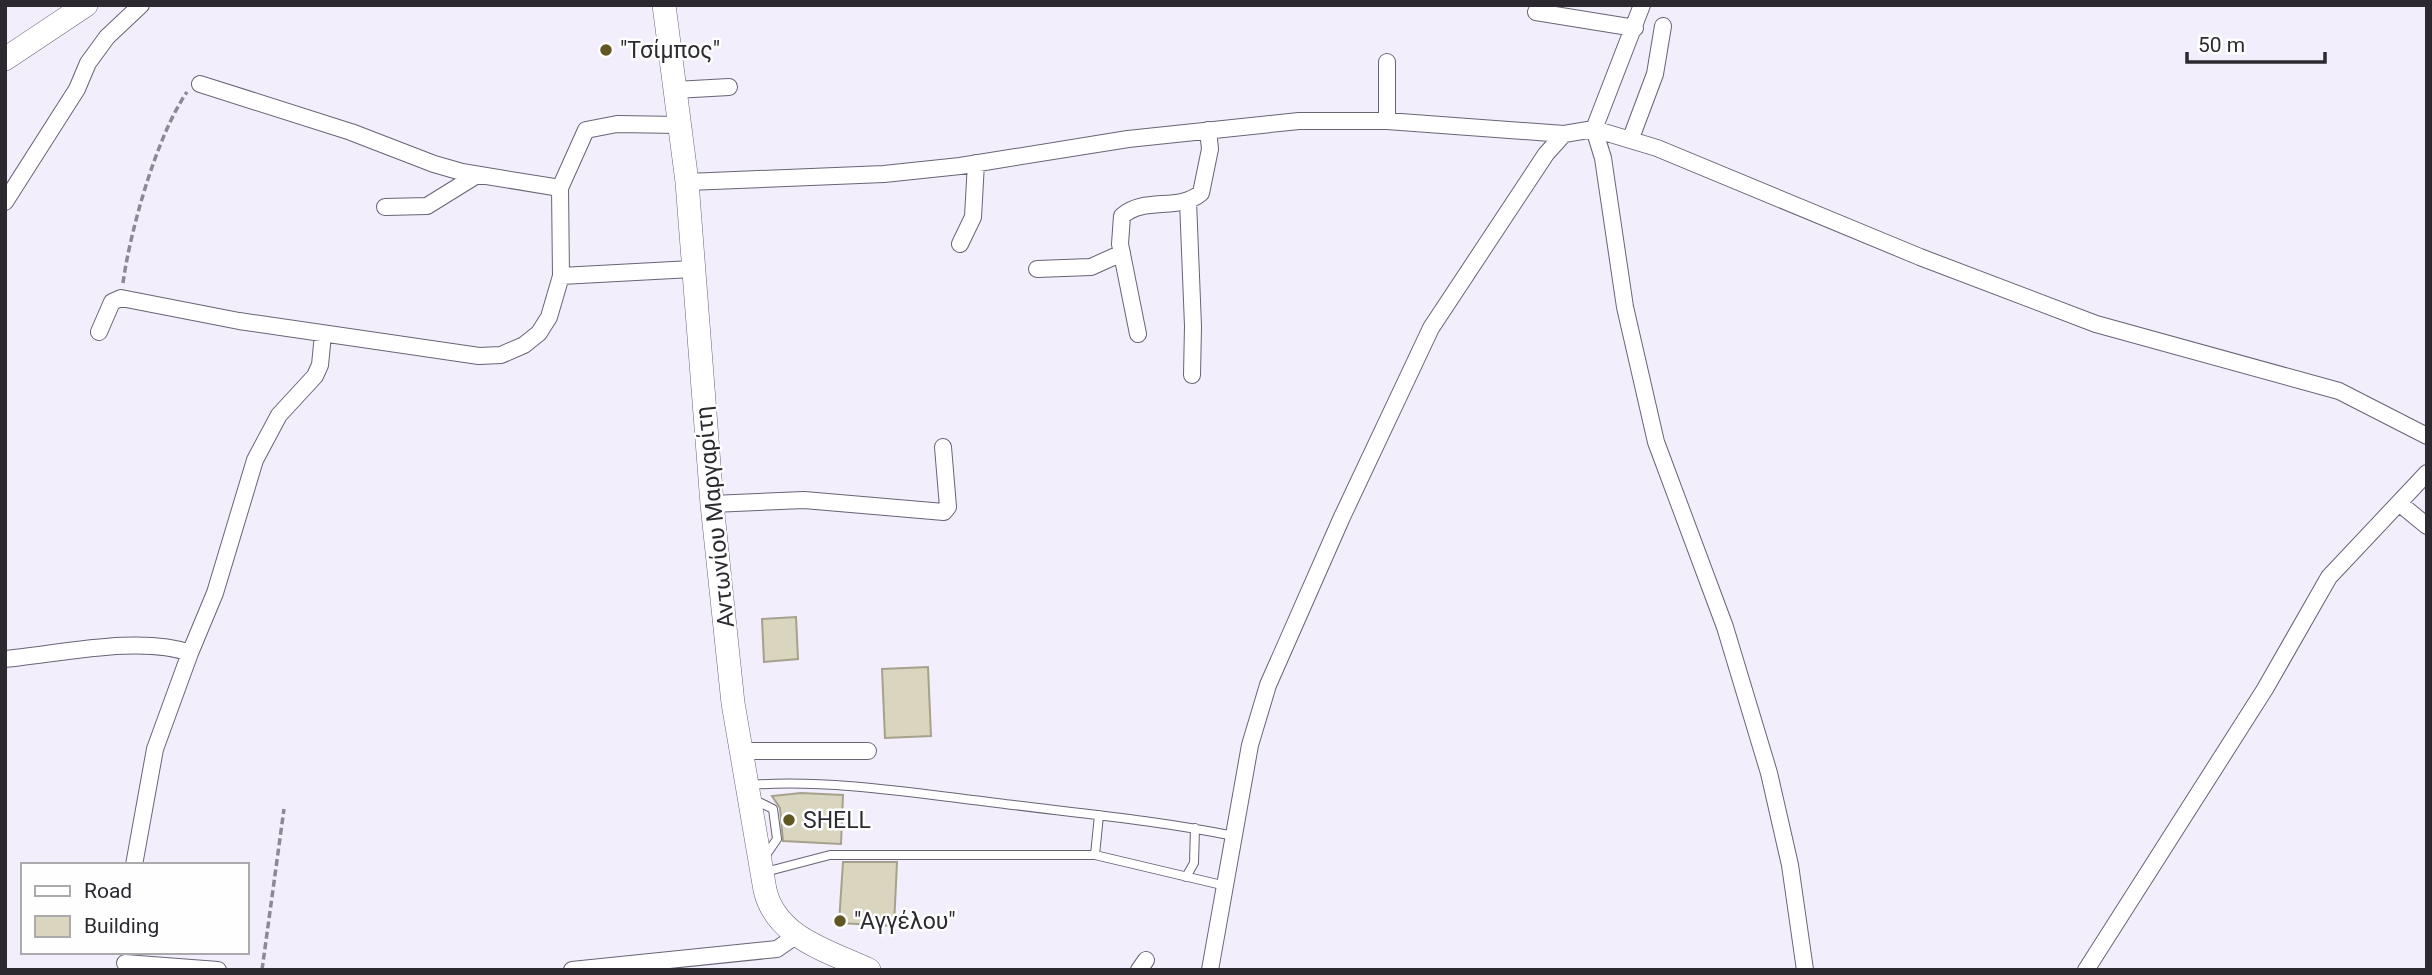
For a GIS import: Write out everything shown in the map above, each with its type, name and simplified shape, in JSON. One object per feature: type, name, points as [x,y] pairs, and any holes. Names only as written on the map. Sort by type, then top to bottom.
[{"type":"street","points":[[5,59],[86,5]]},
{"type":"street","points":[[5,202],[77,89],[88,63],[107,37],[141,5]]},
{"type":"street","name":"Αντωνίου Μαργαρίτη","points":[[664,5],[687,182],[712,504],[741,751],[754,794],[773,914],[797,935],[869,970]]},
{"type":"street","points":[[1642,5],[1594,129],[1603,158],[1625,307],[1656,442],[1725,627],[1769,773],[1790,865],[1805,970]]},
{"type":"street","points":[[1536,12],[1635,28]]},
{"type":"street","points":[[1631,138],[1656,74],[1663,26]]},
{"type":"street","points":[[1387,62],[1387,121]]},
{"type":"street","points":[[200,83],[351,132],[434,164],[477,175],[560,188]]},
{"type":"street","points":[[675,90],[729,88]]},
{"type":"street","points":[[687,182],[884,174],[1208,130],[1300,121],[1387,121],[1564,134],[1594,129],[1631,138],[1920,257],[2096,324],[2339,391],[2427,436]]},
{"type":"street","points":[[99,332],[112,302],[121,298],[437,352],[501,355],[524,345],[539,333],[549,317],[561,276],[560,188],[586,130],[617,124],[680,125]]},
{"type":"street","points":[[1138,334],[1122,253],[1122,216],[1129,210],[1188,201],[1201,193],[1208,170],[1208,130]]},
{"type":"street","points":[[1210,970],[1258,713],[1342,517],[1431,328],[1546,154],[1564,134]]},
{"type":"street","points":[[960,244],[973,217],[976,163]]},
{"type":"street","points":[[386,207],[427,206],[477,175]]},
{"type":"street","points":[[1188,201],[1193,326],[1192,375]]},
{"type":"street","points":[[1037,269],[1091,267],[1122,253]]},
{"type":"street","points":[[561,276],[692,269]]},
{"type":"street","points":[[134,863],[155,749],[215,593],[255,460],[279,415],[315,376],[320,365],[323,334]]},
{"type":"street","points":[[712,504],[804,500],[944,512],[948,507],[943,447]]},
{"type":"street","points":[[2086,970],[2265,690],[2329,577],[2427,473]]},
{"type":"street","points":[[2399,503],[2427,526]]},
{"type":"street","points":[[5,659],[138,645],[174,647],[190,653]]},
{"type":"street","points":[[741,751],[867,751]]},
{"type":"street","points":[[572,970],[727,962],[777,949],[797,935]]},
{"type":"street","points":[[124,962],[218,970]]},
{"type":"lane","points":[[754,794],[791,782],[829,784],[1099,815],[1234,836]]},
{"type":"lane","points":[[1095,855],[1099,815]]},
{"type":"lane","points":[[1186,877],[1194,863],[1195,828]]},
{"type":"lane","points":[[764,864],[830,855],[1095,855],[1226,886]]},
{"type":"path","points":[[121,298],[135,226],[154,165],[186,93],[200,83]]},
{"type":"path","points":[[262,970],[284,809]]},
{"type":"building","points":[[796,617],[798,659],[764,662],[762,619]]},
{"type":"building","points":[[928,667],[931,736],[885,738],[882,669]]},
{"type":"building","points":[[801,793],[843,795],[841,844],[783,841],[780,808],[772,796]]},
{"type":"building","points":[[843,862],[897,862],[894,926],[839,923]]},
{"type":"place","name":"\"Τσίμπος\"","points":[[606,50]]},
{"type":"place","name":"SHELL","points":[[789,820]]},
{"type":"place","name":"\"Αγγέλου\"","points":[[840,921]]}]
